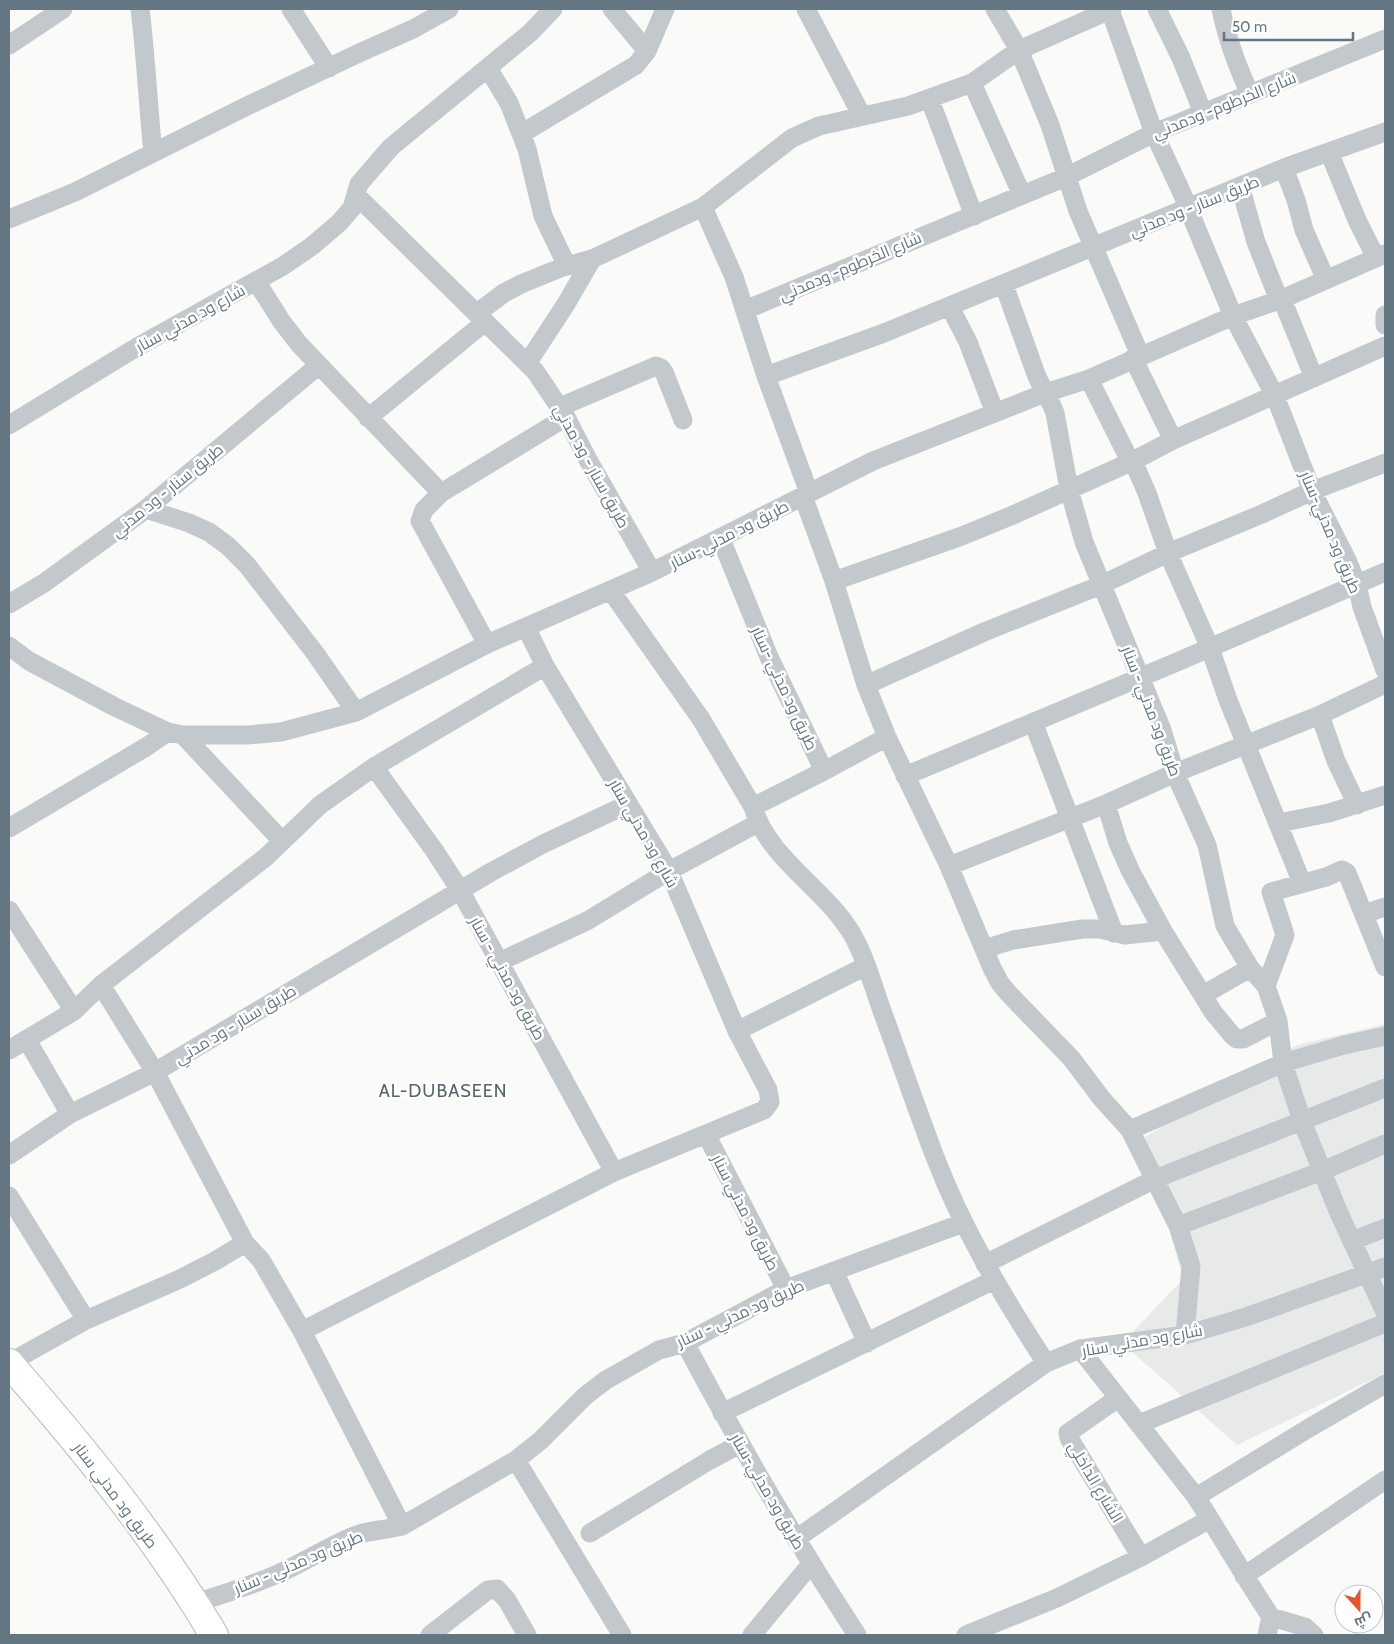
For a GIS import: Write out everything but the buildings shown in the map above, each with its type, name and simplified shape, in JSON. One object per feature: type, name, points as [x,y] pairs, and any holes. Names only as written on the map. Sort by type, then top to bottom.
[{"type":"highway","name":"طريق ود مدني سنار","points":[[9,1363],[108,1481],[195,1603],[214,1635]]},
{"type":"street","points":[[9,45],[62,9]]},
{"type":"street","points":[[140,9],[146,53],[147,97],[153,153]]},
{"type":"street","points":[[291,9],[329,68]]},
{"type":"street","points":[[9,219],[75,192],[413,29],[449,9]]},
{"type":"street","name":"شارع ود مدني سنار","points":[[9,425],[137,346],[283,266],[319,240],[339,223],[352,208],[359,184],[391,147],[530,33],[553,9]]},
{"type":"street","points":[[612,9],[647,51]]},
{"type":"street","points":[[521,134],[636,64],[647,51],[665,9]]},
{"type":"street","points":[[368,418],[512,288],[567,266],[592,259],[703,207],[792,138],[819,126],[862,116],[806,9]]},
{"type":"street","points":[[995,9],[1019,50],[1050,125],[1066,177],[1092,247],[1136,357],[1173,440]]},
{"type":"street","name":"طريق ود مدني-سنار","points":[[862,116],[930,100],[972,84],[1019,50],[1111,9],[1154,133],[1233,316],[1275,396],[1312,491],[1347,560],[1357,584],[1362,607],[1385,670]]},
{"type":"street","points":[[1157,9],[1181,58],[1203,113]]},
{"type":"street","points":[[1221,9],[1227,39],[1239,72],[1250,94]]},
{"type":"street","name":"شارع الخرطوم- ودمدني","points":[[745,310],[1066,177],[1154,133],[1385,39]]},
{"type":"street","points":[[488,68],[509,103],[527,149],[543,216],[567,266]]},
{"type":"street","points":[[972,84],[1022,195]]},
{"type":"street","points":[[930,100],[974,216]]},
{"type":"street","name":"طريق سنار - ود مدني","points":[[766,376],[950,307],[1284,168],[1385,132]]},
{"type":"street","points":[[1329,152],[1357,220],[1382,260]]},
{"type":"street","points":[[1284,168],[1296,200],[1304,230],[1326,280]]},
{"type":"street","points":[[1240,186],[1256,242],[1314,378]]},
{"type":"street","name":"طريق سنار - ود مدني","points":[[356,195],[528,362],[563,412],[652,572]]},
{"type":"street","points":[[703,207],[734,277],[806,494],[866,685],[887,737],[949,866],[992,968],[1004,988],[1071,1058],[1102,1099],[1130,1130],[1155,1179],[1178,1226],[1191,1266],[1185,1335]]},
{"type":"street","points":[[528,362],[566,304],[592,259]]},
{"type":"street","name":"طريق ود مدني-سنار","points":[[175,733],[247,735],[281,732],[356,712],[486,644],[652,572],[873,461],[1045,393],[1089,379],[1233,316],[1382,260]]},
{"type":"street","points":[[256,281],[282,322],[318,366],[441,493]]},
{"type":"street","points":[[1004,285],[1036,374],[1045,393]]},
{"type":"street","points":[[950,307],[968,342],[995,412]]},
{"type":"street","points":[[1385,315],[1385,325]]},
{"type":"street","points":[[834,581],[962,536],[1013,515],[1133,461],[1173,440],[1385,346]]},
{"type":"street","name":"طريق سنار - ود مدني","points":[[9,604],[44,583],[146,509],[318,366]]},
{"type":"street","points":[[486,644],[420,521],[424,510],[441,493],[563,412],[656,366],[664,372],[683,420]]},
{"type":"street","points":[[1089,379],[1126,455],[1133,461],[1147,493],[1168,553],[1210,648],[1228,700],[1302,883]]},
{"type":"street","name":"طريق ود مدني - سنار","points":[[1045,393],[1054,413],[1069,489],[1084,542],[1162,730],[1175,773],[1207,846],[1225,926],[1250,968],[1266,986],[1278,1021]]},
{"type":"street","points":[[866,685],[984,632],[1101,585],[1168,553],[1312,491],[1385,463]]},
{"type":"street","name":"طريق سنار - ود مدني","points":[[146,509],[189,523],[209,532],[228,546],[247,566],[314,653],[356,712]]},
{"type":"street","name":"طريق ود مدني -سنار","points":[[721,539],[769,657],[824,771],[887,737]]},
{"type":"street","points":[[905,776],[1385,572]]},
{"type":"street","points":[[611,591],[701,719],[768,839],[852,934],[866,966],[936,1159],[963,1222],[989,1272],[1046,1363]]},
{"type":"street","name":"شارع ود مدني سنار","points":[[526,627],[545,666],[669,871],[737,1031],[768,1090],[770,1102],[764,1110],[706,1134]]},
{"type":"street","points":[[9,646],[29,661],[116,707],[175,733],[282,841]]},
{"type":"street","points":[[9,1050],[74,1011],[101,985],[243,875],[320,805],[374,767],[545,666]]},
{"type":"street","points":[[949,866],[1106,804],[1175,773],[1320,715],[1385,684]]},
{"type":"street","points":[[1320,715],[1336,761],[1357,805]]},
{"type":"street","points":[[1032,722],[1071,818],[1114,933]]},
{"type":"street","points":[[9,828],[146,747],[175,733]]},
{"type":"street","points":[[374,767],[434,850],[460,890]]},
{"type":"street","points":[[499,962],[587,921],[669,871],[824,771]]},
{"type":"street","points":[[1279,823],[1329,813],[1385,795]]},
{"type":"street","name":"طريق سنار - ود مدني","points":[[9,1155],[70,1114],[155,1072],[460,890],[544,844],[628,804]]},
{"type":"street","points":[[1106,804],[1118,843],[1163,931],[1213,1012],[1237,1039],[1243,1039],[1278,1021],[1283,1063],[1302,1121],[1352,1242],[1385,1312]]},
{"type":"street","points":[[1266,986],[1285,936],[1271,892],[1345,870],[1385,967]]},
{"type":"street","name":"طريق ود مدني - سنار","points":[[460,890],[614,1172]]},
{"type":"street","points":[[1364,914],[1385,907]]},
{"type":"street","points":[[9,910],[74,1011]]},
{"type":"street","points":[[984,949],[1021,938],[1082,929],[1100,929],[1125,936],[1163,931]]},
{"type":"street","points":[[737,1031],[866,966]]},
{"type":"street","points":[[1203,995],[1250,968]]},
{"type":"street","points":[[101,985],[155,1072],[245,1243],[261,1260],[302,1331],[402,1526]]},
{"type":"street","points":[[1130,1130],[1283,1063],[1344,1045],[1385,1036]]},
{"type":"street","points":[[27,1040],[70,1114]]},
{"type":"street","points":[[722,1413],[866,1343],[1155,1179],[1385,1088]]},
{"type":"street","points":[[302,1331],[614,1172],[706,1134]]},
{"type":"street","name":"طريق ود مدني سنار","points":[[706,1134],[786,1289]]},
{"type":"street","points":[[1178,1226],[1322,1171],[1385,1144]]},
{"type":"street","points":[[9,1196],[86,1320]]},
{"type":"street","name":"طريق ود مدني - سنار","points":[[195,1603],[238,1590],[281,1573],[354,1536],[402,1526],[516,1460],[540,1442],[585,1396],[606,1380],[659,1350],[685,1342],[786,1289],[963,1222]]},
{"type":"street","points":[[1352,1242],[1385,1228]]},
{"type":"street","points":[[9,1363],[86,1320],[180,1279],[245,1243]]},
{"type":"street","name":"شارع ود مدني سنار","points":[[796,1539],[1046,1363],[1080,1349],[1185,1335],[1246,1318],[1385,1267]]},
{"type":"street","points":[[834,1271],[866,1343]]},
{"type":"street","points":[[1139,1424],[1385,1322]]},
{"type":"street","name":"طريق ود مدني-سنار","points":[[685,1342],[722,1413],[810,1564],[857,1635]]},
{"type":"street","points":[[1080,1349],[1196,1497],[1271,1617],[1305,1627],[1314,1635]]},
{"type":"street","points":[[1196,1497],[1385,1384]]},
{"type":"street","name":"الشارع الداخلي","points":[[1118,1398],[1068,1432],[1069,1438],[1142,1557]]},
{"type":"street","points":[[590,1533],[710,1460],[740,1444]]},
{"type":"street","points":[[516,1460],[622,1635]]},
{"type":"street","points":[[1244,1576],[1385,1480]]},
{"type":"street","points":[[966,1635],[1058,1598],[1142,1557],[1210,1519]]},
{"type":"street","points":[[752,1635],[810,1564]]},
{"type":"street","points":[[430,1635],[488,1590],[497,1589],[507,1600],[527,1635]]},
{"type":"street","points":[[1267,1635],[1271,1617]]},
{"type":"shaded area","points":[[1385,1024],[1385,1373],[1237,1445],[1122,1343],[1183,1279],[1145,1137],[1297,1045]]},
{"type":"district","name":"AL-DUBASEEN","points":[[443,1091]]}]
